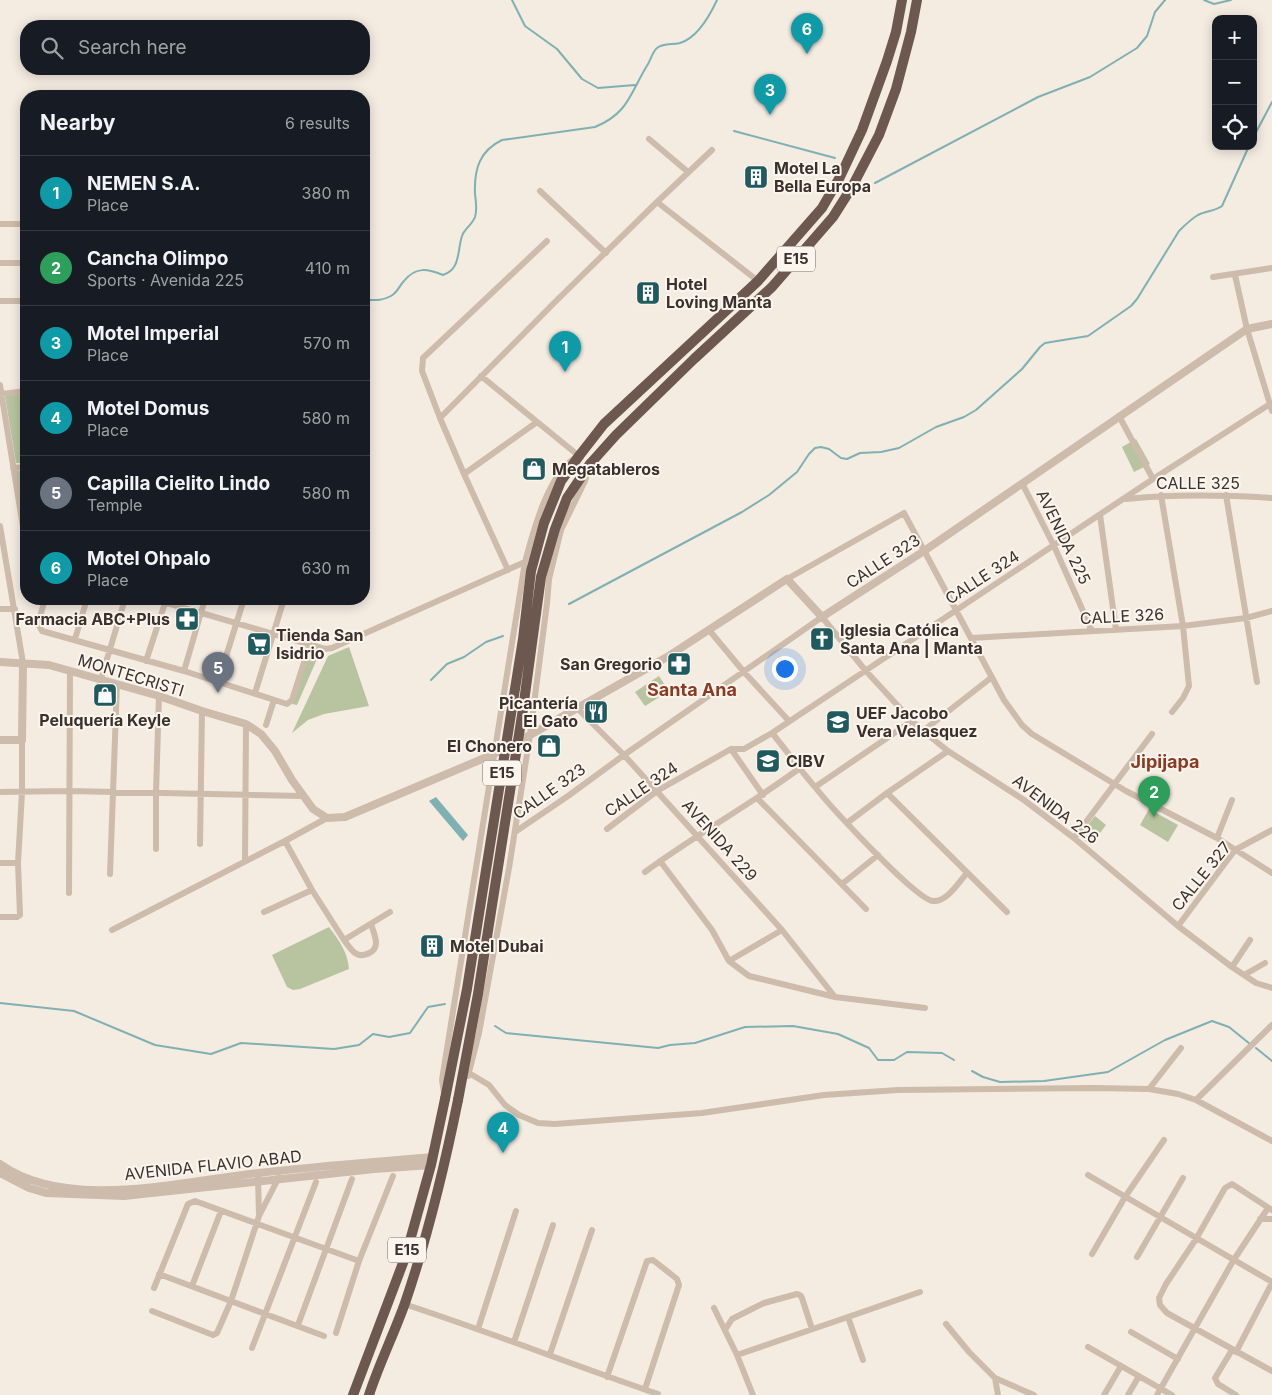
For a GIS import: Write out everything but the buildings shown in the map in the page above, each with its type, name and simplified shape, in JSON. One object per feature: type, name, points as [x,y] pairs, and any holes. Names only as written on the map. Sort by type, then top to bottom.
[{"type":"highway","name":"E15","points":[[353,1395],[406,1255],[432,1161],[469,980],[522,649],[531,571],[547,515],[561,481],[604,424],[758,281],[822,208],[840,177],[878,90],[896,32],[902,0]]},
{"type":"highway","name":"E15","points":[[369,1395],[404,1304],[433,1213],[446,1159],[478,994],[523,709],[541,577],[555,529],[567,498],[590,464],[616,435],[772,287],[834,217],[879,135],[896,89],[911,32],[917,0]]},
{"type":"highway","points":[[744,294],[754,304]]},
{"type":"highway","points":[[370,1352],[383,1358]]},
{"type":"street","points":[[649,139],[688,172]]},
{"type":"street","points":[[440,418],[606,252],[712,150]]},
{"type":"street","points":[[540,191],[606,252]]},
{"type":"street","points":[[657,202],[758,281]]},
{"type":"street","points":[[0,224],[20,224]]},
{"type":"street","points":[[508,570],[440,418],[422,371],[423,358],[547,241]]},
{"type":"street","points":[[0,264],[20,264]]},
{"type":"street","points":[[1214,277],[1272,268]]},
{"type":"street","points":[[1235,275],[1247,329],[1272,411]]},
{"type":"street","points":[[0,301],[20,301]]},
{"type":"street","name":"CALLE 323","points":[[515,832],[822,617],[924,551],[1247,329],[1272,324]]},
{"type":"street","points":[[481,376],[579,456]]},
{"type":"street","points":[[0,385],[20,509]]},
{"type":"street","points":[[1,394],[20,392]]},
{"type":"street","name":"CALLE 324","points":[[607,829],[657,792],[731,749],[738,750],[750,747],[772,733],[1270,404]]},
{"type":"street","points":[[1119,416],[1153,480]]},
{"type":"street","points":[[464,474],[537,422]]},
{"type":"street","name":"E15","points":[[445,1099],[442,1080],[525,562],[534,530],[548,493],[564,467],[571,459],[579,456]]},
{"type":"street","name":"E15","points":[[458,1100],[469,1073],[479,1033],[495,948],[530,735],[549,579],[562,530],[585,481],[590,464]]},
{"type":"street","points":[[13,468],[20,466]]},
{"type":"street","name":"AVENIDA 225","points":[[1022,483],[1054,546],[1092,631]]},
{"type":"street","points":[[1161,495],[1183,626],[1189,686],[1183,698],[1172,712]]},
{"type":"street","name":"CALLE 325","points":[[1125,499],[1161,495],[1226,495],[1272,498]]},
{"type":"street","points":[[1226,495],[1257,682]]},
{"type":"street","points":[[112,930],[245,861],[286,842],[327,818],[345,817],[367,809],[494,754],[667,657],[787,579],[904,513],[1004,700],[1022,725],[1032,734],[1115,785],[1217,838],[1272,873]]},
{"type":"street","points":[[1100,515],[1116,630]]},
{"type":"street","points":[[0,526],[4,563],[15,609],[23,663],[22,792],[18,863],[19,916],[0,917]]},
{"type":"street","points":[[179,605],[325,649],[340,645],[525,562]]},
{"type":"street","points":[[787,579],[822,617]]},
{"type":"street","points":[[42,605],[38,624],[42,631],[184,671],[287,704],[292,700],[310,644]]},
{"type":"street","points":[[75,639],[84,605]]},
{"type":"street","points":[[101,679],[123,605]]},
{"type":"street","points":[[146,661],[164,605]]},
{"type":"street","points":[[184,671],[203,605]]},
{"type":"street","points":[[218,682],[242,605]]},
{"type":"street","points":[[255,693],[282,605]]},
{"type":"street","points":[[0,609],[15,609]]},
{"type":"street","name":"CALLE 326","points":[[971,638],[1183,626],[1246,618],[1272,611]]},
{"type":"street","name":"AVENIDA 226","points":[[822,617],[865,670],[923,731],[948,751],[1024,800],[1074,838],[1178,926],[1232,967],[1256,982],[1272,988]]},
{"type":"street","points":[[709,630],[789,721]]},
{"type":"street","name":"MONTECRISTI","points":[[0,662],[49,665],[159,696],[246,724],[261,734],[275,751],[302,796],[313,809],[327,818]]},
{"type":"street","points":[[69,893],[70,671]]},
{"type":"street","points":[[923,731],[992,677]]},
{"type":"street","points":[[110,874],[117,684]]},
{"type":"street","points":[[156,849],[159,696]]},
{"type":"street","points":[[266,725],[274,700]]},
{"type":"street","name":"AVENIDA 229","points":[[577,708],[624,755],[782,930],[835,997]]},
{"type":"street","points":[[200,844],[202,711]]},
{"type":"street","points":[[815,788],[912,721]]},
{"type":"street","points":[[245,861],[246,724]]},
{"type":"street","points":[[772,733],[815,788],[878,855],[919,894],[930,900],[944,899],[967,873]]},
{"type":"street","points":[[1074,838],[1152,734]]},
{"type":"street","points":[[0,740],[22,740]]},
{"type":"street","points":[[731,749],[761,797],[811,854],[866,909]]},
{"type":"street","points":[[847,823],[887,792],[948,751]]},
{"type":"street","points":[[645,872],[697,836],[761,797],[800,768]]},
{"type":"street","points":[[0,792],[68,791],[302,796]]},
{"type":"street","points":[[887,792],[1007,912]]},
{"type":"street","points":[[1217,838],[1232,800]]},
{"type":"street","name":"CALLE 327","points":[[1178,926],[1235,850],[1272,830]]},
{"type":"street","points":[[286,842],[312,890],[344,940],[359,955],[375,950],[376,945],[372,924]]},
{"type":"street","points":[[842,884],[878,855]]},
{"type":"street","points":[[660,861],[704,920],[729,961],[749,976],[835,997],[926,1008]]},
{"type":"street","points":[[0,863],[18,863]]},
{"type":"street","points":[[264,912],[312,890]]},
{"type":"street","points":[[344,940],[390,912]]},
{"type":"street","points":[[729,961],[782,930]]},
{"type":"street","points":[[1232,967],[1250,940]]},
{"type":"street","points":[[1244,975],[1265,963]]},
{"type":"street","points":[[1196,1100],[1272,1025]]},
{"type":"street","points":[[1149,1089],[1181,1048]]},
{"type":"street","points":[[469,1073],[489,1085],[505,1105],[519,1115],[538,1123],[555,1124],[702,1113],[824,1095],[898,1090],[1008,1087],[1149,1089],[1178,1094],[1196,1100],[1272,1141]]},
{"type":"street","points":[[1092,1254],[1125,1197],[1164,1140]]},
{"type":"street","name":"AVENIDA FLAVIO ABAD","points":[[0,1164],[18,1175],[48,1186],[104,1190],[165,1185],[259,1173],[279,1175],[432,1161]]},
{"type":"street","name":"AVENIDA FLAVIO ABAD","points":[[0,1173],[29,1188],[46,1193],[105,1196],[147,1194],[258,1182],[279,1175]]},
{"type":"street","points":[[258,1220],[259,1173]]},
{"type":"street","points":[[152,1311],[213,1335],[217,1333],[231,1301],[258,1220],[279,1175]]},
{"type":"street","points":[[1088,1175],[1272,1283],[1234,1351],[1214,1378],[1218,1384],[1236,1395]]},
{"type":"street","points":[[336,1333],[359,1261],[393,1176]]},
{"type":"street","points":[[1137,1257],[1183,1178]]},
{"type":"street","points":[[298,1325],[352,1179]]},
{"type":"street","points":[[252,1348],[316,1182]]},
{"type":"street","points":[[1157,1395],[1178,1359],[1195,1329],[1233,1261],[1260,1219],[1270,1209],[1232,1184],[1225,1188],[1196,1239],[1166,1284],[1159,1298],[1160,1306],[1167,1313],[1195,1329],[1271,1369]]},
{"type":"street","points":[[154,1288],[188,1204],[195,1201],[221,1211],[258,1220],[295,1237],[359,1261]]},
{"type":"street","points":[[192,1286],[221,1211]]},
{"type":"street","points":[[478,1329],[516,1211]]},
{"type":"street","points":[[1260,1219],[1272,1219]]},
{"type":"street","points":[[514,1342],[553,1225]]},
{"type":"street","points":[[550,1354],[592,1230]]},
{"type":"street","points":[[607,1377],[647,1261],[653,1260],[675,1277],[680,1285],[645,1389]]},
{"type":"street","points":[[159,1274],[324,1336]]},
{"type":"street","points":[[737,1355],[920,1292]]},
{"type":"street","points":[[725,1330],[732,1319],[764,1303],[797,1294],[802,1298],[812,1329]]},
{"type":"street","points":[[404,1304],[550,1354],[607,1377],[658,1394]]},
{"type":"street","points":[[714,1308],[754,1395]]},
{"type":"street","points":[[848,1317],[863,1360]]},
{"type":"street","points":[[946,1324],[969,1352],[995,1378],[1033,1395]]},
{"type":"street","points":[[1131,1332],[1178,1359]]},
{"type":"street","points":[[1088,1347],[1172,1395]]},
{"type":"street","points":[[1104,1395],[1121,1366]]},
{"type":"street","points":[[1128,1395],[1139,1376]]},
{"type":"street","points":[[995,1378],[998,1395]]},
{"type":"green space","points":[[20,395],[20,463],[16,463],[5,396]]},
{"type":"green space","points":[[1136,439],[1150,464],[1134,472],[1122,447]]},
{"type":"green space","points":[[16,471],[20,471],[20,491]]},
{"type":"green space","points":[[349,647],[369,706],[324,714],[308,720],[292,733],[328,656]]},
{"type":"green space","points":[[309,651],[320,652],[297,705],[292,704]]},
{"type":"green space","points":[[659,676],[669,691],[645,706],[635,692]]},
{"type":"green space","points":[[1149,809],[1178,825],[1168,842],[1140,825]]},
{"type":"green space","points":[[1095,816],[1106,825],[1091,845],[1079,836]]},
{"type":"green space","points":[[329,927],[345,952],[349,969],[300,989],[293,990],[287,987],[272,955]]},
{"type":"water","points":[[436,797],[468,835],[463,841],[429,801]]},
{"type":"waterway","points":[[512,0],[525,26],[557,49],[582,79],[598,88],[635,85]]},
{"type":"waterway","points":[[370,300],[388,298],[395,293],[409,276],[418,271],[427,270],[443,275],[453,268],[456,264],[463,234],[475,217],[475,185],[479,162],[494,144],[502,140],[595,127],[606,121],[622,109],[628,101],[656,49],[662,45],[680,43],[692,36],[707,19],[717,0]]},
{"type":"waterway","points":[[875,183],[1038,97],[1090,77],[1137,48],[1147,36],[1155,12],[1165,0]]},
{"type":"waterway","points":[[1204,0],[1214,4],[1231,0]]},
{"type":"waterway","points":[[1257,130],[1272,102]]},
{"type":"waterway","points":[[734,131],[835,158]]},
{"type":"waterway","points":[[569,604],[742,512],[769,495],[797,472],[815,448],[829,449],[841,458],[847,459],[860,453],[881,452],[899,448],[936,427],[964,417],[976,410],[1022,369],[1045,343],[1088,336],[1131,306],[1179,231],[1190,220],[1222,206],[1247,150]]},
{"type":"waterway","points":[[431,680],[447,664],[464,657],[486,642],[503,636]]},
{"type":"waterway","points":[[0,1003],[74,1011],[155,1045],[211,1054],[241,1043],[334,1049],[359,1045],[373,1034],[389,1037],[410,1033],[428,1007],[445,1004]]},
{"type":"waterway","points":[[972,1071],[983,1077],[1000,1082],[1044,1081],[1108,1072],[1165,1040],[1212,1021],[1229,1027],[1250,1044]]},
{"type":"waterway","points":[[495,1026],[506,1033],[658,1048],[695,1043],[745,1027],[793,1026],[838,1034],[869,1048],[878,1060],[894,1060],[907,1052],[942,1053],[954,1060]]},
{"type":"waterway","points":[[1256,1048],[1272,1061]]},
{"type":"place","name":"Motel Ohpalo","points":[[807,54]]},
{"type":"place","name":"Motel Imperial","points":[[770,115]]},
{"type":"place","name":"Motel La Bella Europa","points":[[756,177]]},
{"type":"place","name":"Hotel Loving Manta","points":[[648,293]]},
{"type":"place","name":"NEMEN S.A.","points":[[565,372]]},
{"type":"place","name":"Megatableros","points":[[534,469]]},
{"type":"place","name":"Farmacia ABC+Plus","points":[[187,619]]},
{"type":"place","name":"Iglesia Católica Santa Ana | Manta","points":[[822,639]]},
{"type":"place","name":"Tienda San Isidrio","points":[[259,644]]},
{"type":"place","name":"San Gregorio","points":[[679,664]]},
{"type":"place","name":"Capilla Cielito Lindo","points":[[218,693]]},
{"type":"place","name":"Peluquería Keyle","points":[[105,695]]},
{"type":"place","name":"Picantería El Gato","points":[[596,712]]},
{"type":"place","name":"UEF Jacobo Vera Velasquez","points":[[838,722]]},
{"type":"place","name":"El Chonero","points":[[549,746]]},
{"type":"place","name":"CIBV","points":[[768,761]]},
{"type":"place","name":"Cancha Olimpo","points":[[1154,817]]},
{"type":"place","name":"Motel Dubai","points":[[432,946]]},
{"type":"place","name":"Motel Domus","points":[[503,1153]]},
{"type":"district","name":"Santa Ana","points":[[692,690]]},
{"type":"district","name":"Jipijapa","points":[[1165,762]]}]
